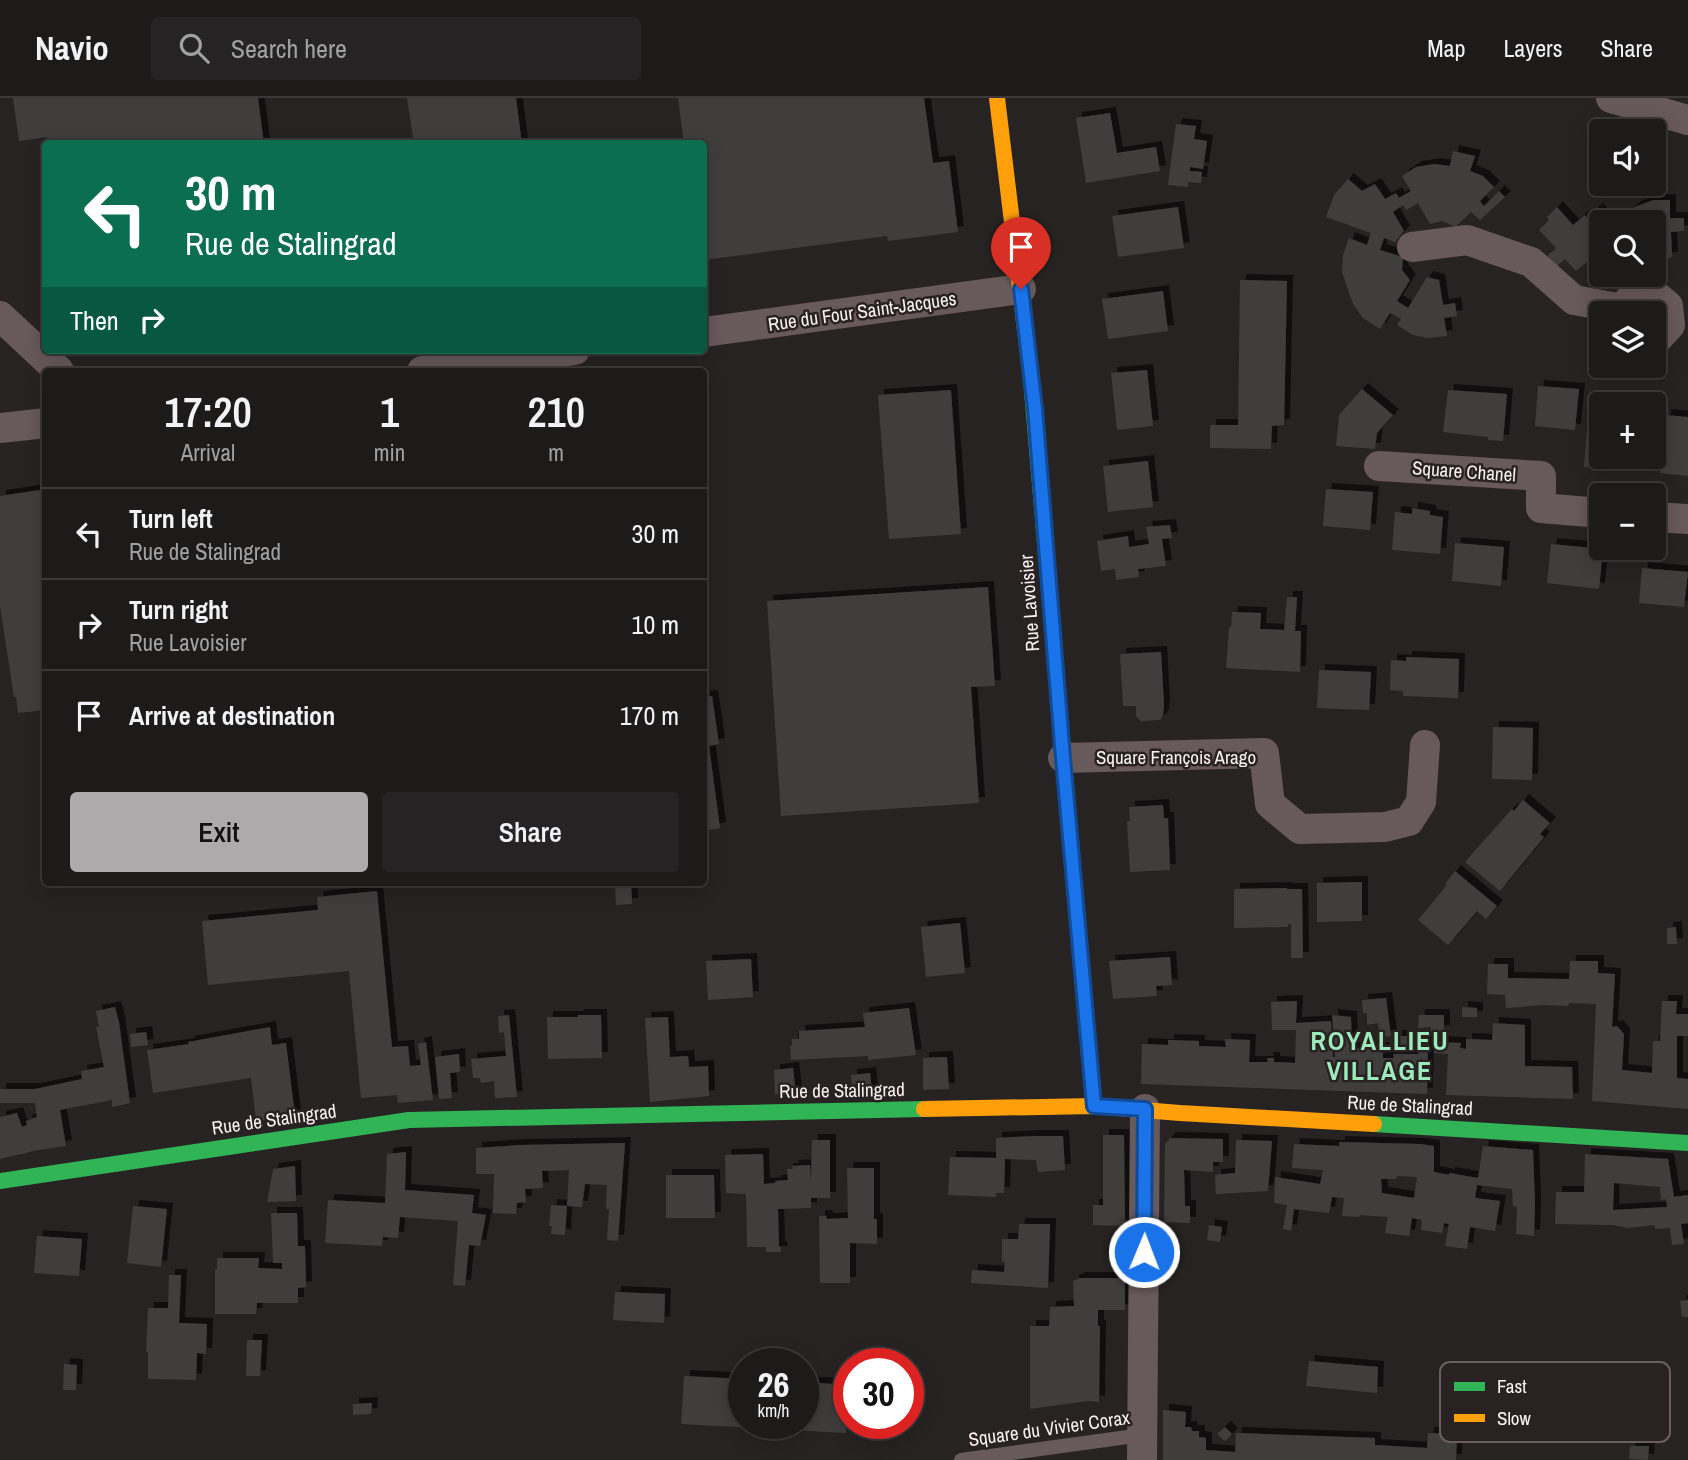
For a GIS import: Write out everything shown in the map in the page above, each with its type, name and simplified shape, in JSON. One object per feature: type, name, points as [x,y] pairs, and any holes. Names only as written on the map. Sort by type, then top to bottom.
[{"type":"street","name":"Rue Lavoisier","points":[[998,98],[1035,409],[1094,1106]]},
{"type":"street","points":[[1611,98],[1688,120]]},
{"type":"street","points":[[1412,247],[1467,240],[1531,262],[1574,300],[1589,303]]},
{"type":"street","name":"Rue du Four Saint-Jacques","points":[[707,332],[1021,289]]},
{"type":"street","points":[[1628,301],[1636,295],[1654,294],[1662,301]]},
{"type":"street","points":[[1666,304],[1670,322]]},
{"type":"street","points":[[0,316],[56,368]]},
{"type":"street","points":[[444,368],[546,354]]},
{"type":"street","points":[[0,428],[42,423]]},
{"type":"street","name":"Square Chanel","points":[[1379,466],[1541,476],[1541,508],[1589,512]]},
{"type":"street","points":[[1666,517],[1688,519]]},
{"type":"street","name":"Square François Arago","points":[[1063,758],[1264,753],[1270,804],[1300,829],[1385,827],[1409,821],[1421,802],[1425,745]]},
{"type":"street","name":"Rue de Stalingrad","points":[[0,1181],[409,1120],[1094,1106],[1688,1143]]},
{"type":"street","points":[[1142,1448],[1145,1109]]},
{"type":"lane","name":"Square du Vivier Corax","points":[[961,1460],[1142,1448]]},
{"type":"building","points":[[13,98],[258,98],[263,140],[47,140],[47,137],[19,141]]},
{"type":"building","points":[[407,98],[516,98],[521,140],[413,140]]},
{"type":"building","points":[[678,98],[924,98],[933,163],[949,161],[958,232],[888,241],[887,236],[707,260],[707,140],[683,140]]},
{"type":"building","points":[[1110,113],[1117,153],[1156,147],[1160,171],[1086,183],[1076,118]]},
{"type":"building","points":[[1176,124],[1196,126],[1194,139],[1207,141],[1203,169],[1190,167],[1190,171],[1202,172],[1201,183],[1188,182],[1188,187],[1168,185]]},
{"type":"building","points":[[1453,151],[1475,156],[1470,171],[1483,176],[1494,187],[1480,201],[1484,206],[1499,191],[1505,197],[1480,220],[1471,212],[1455,227],[1442,221],[1430,224],[1418,203],[1406,210],[1403,205],[1393,212],[1404,231],[1395,242],[1384,238],[1380,250],[1403,257],[1402,270],[1410,280],[1397,301],[1408,308],[1427,277],[1439,280],[1443,305],[1455,303],[1457,316],[1444,318],[1447,336],[1428,338],[1413,335],[1397,325],[1401,319],[1390,313],[1380,329],[1363,318],[1353,304],[1342,272],[1343,255],[1349,238],[1367,245],[1371,233],[1326,217],[1334,195],[1348,179],[1362,191],[1375,184],[1385,199],[1396,193],[1399,198],[1411,191],[1402,176],[1416,167],[1434,164],[1450,166]]},
{"type":"building","points":[[1653,200],[1670,200],[1670,218],[1684,218],[1684,231],[1671,232],[1672,257],[1666,258],[1666,210],[1632,210]]},
{"type":"building","points":[[1178,207],[1184,248],[1118,257],[1112,216]]},
{"type":"building","points":[[1557,207],[1573,225],[1585,215],[1587,218],[1589,216],[1589,260],[1576,271],[1565,259],[1555,268],[1545,258],[1556,248],[1539,230],[1549,220],[1547,217]]},
{"type":"building","points":[[1240,280],[1287,281],[1284,425],[1272,426],[1271,449],[1210,448],[1210,425],[1238,425]]},
{"type":"building","points":[[1163,291],[1168,331],[1108,339],[1102,299]]},
{"type":"building","points":[[1147,370],[1153,426],[1117,430],[1111,373]]},
{"type":"building","points":[[1538,386],[1579,389],[1575,430],[1535,426]]},
{"type":"building","points":[[1362,389],[1393,415],[1377,433],[1375,449],[1336,446],[1339,415]]},
{"type":"building","points":[[951,390],[961,534],[889,539],[878,395]]},
{"type":"building","points":[[1448,390],[1507,394],[1503,441],[1443,432]]},
{"type":"building","points":[[1666,415],[1688,417],[1688,476],[1660,473],[1660,469],[1666,469]]},
{"type":"building","points":[[1587,428],[1589,428],[1589,467],[1584,467]]},
{"type":"building","points":[[1148,461],[1153,507],[1108,512],[1103,466]]},
{"type":"building","points":[[1326,489],[1373,492],[1370,530],[1323,526]]},
{"type":"building","points":[[42,490],[42,710],[18,713],[14,697],[0,606],[0,496]]},
{"type":"building","points":[[1412,508],[1430,511],[1430,515],[1443,517],[1440,554],[1392,550],[1395,512],[1412,514]]},
{"type":"building","points":[[1170,525],[1172,538],[1162,539],[1166,566],[1138,569],[1139,577],[1116,580],[1115,569],[1101,571],[1097,541],[1128,536],[1129,547],[1149,544],[1146,527]]},
{"type":"building","points":[[1455,543],[1504,547],[1501,586],[1452,581]]},
{"type":"building","points":[[1551,544],[1589,548],[1589,560],[1602,560],[1599,589],[1547,583]]},
{"type":"building","points":[[1642,568],[1688,572],[1684,607],[1639,603]]},
{"type":"building","points":[[988,587],[995,686],[971,687],[979,803],[781,816],[767,601]]},
{"type":"building","points":[[1287,597],[1297,597],[1295,631],[1301,631],[1300,672],[1226,668],[1232,612],[1261,613],[1260,629],[1284,630]]},
{"type":"building","points":[[1161,652],[1163,715],[1160,720],[1141,721],[1136,716],[1136,706],[1123,706],[1120,654]]},
{"type":"building","points":[[1406,657],[1459,659],[1458,698],[1403,696],[1403,691],[1390,690],[1391,660],[1406,661]]},
{"type":"building","points":[[1319,670],[1371,672],[1369,710],[1317,708]]},
{"type":"building","points":[[712,696],[719,744],[709,746],[720,828],[707,830],[707,697]]},
{"type":"building","points":[[1493,727],[1533,728],[1532,780],[1492,779]]},
{"type":"building","points":[[1523,800],[1550,823],[1540,834],[1544,837],[1500,891],[1465,862]]},
{"type":"building","points":[[1163,805],[1164,818],[1168,818],[1170,870],[1130,872],[1127,821],[1130,821],[1129,807]]},
{"type":"building","points":[[1455,871],[1497,906],[1486,919],[1477,911],[1448,945],[1418,920]]},
{"type":"building","points":[[1362,882],[1362,921],[1317,922],[1317,883]]},
{"type":"building","points":[[615,886],[631,886],[632,904],[616,905]]},
{"type":"building","points":[[1234,889],[1302,889],[1303,958],[1291,958],[1291,924],[1288,924],[1288,927],[1234,928]]},
{"type":"building","points":[[377,891],[392,1047],[408,1046],[410,1066],[421,1065],[418,1044],[426,1042],[433,1100],[398,1103],[397,1095],[361,1098],[349,971],[208,985],[202,921],[318,910],[317,897]]},
{"type":"building","points":[[960,923],[965,973],[926,977],[921,927]]},
{"type":"building","points":[[1676,927],[1677,944],[1667,944],[1667,928]]},
{"type":"building","points":[[1170,957],[1172,985],[1156,986],[1157,996],[1113,999],[1109,961]]},
{"type":"building","points":[[751,959],[753,997],[708,1000],[706,961]]},
{"type":"building","points":[[1570,961],[1598,961],[1598,973],[1615,974],[1612,1027],[1617,1026],[1624,1034],[1622,1070],[1652,1073],[1653,1041],[1660,1041],[1662,1001],[1677,1001],[1676,1014],[1688,1014],[1688,1036],[1677,1036],[1677,1078],[1688,1079],[1688,1109],[1592,1101],[1596,1004],[1569,1003],[1568,1006],[1506,1008],[1505,995],[1487,994],[1488,964],[1508,964],[1508,978],[1569,979]]},
{"type":"building","points":[[1386,998],[1391,1036],[1380,1037],[1378,1023],[1367,1025],[1367,1013],[1363,1013],[1362,1000]]},
{"type":"building","points":[[1297,1001],[1296,1023],[1331,1021],[1333,1057],[1332,1015],[1351,1017],[1352,1048],[1383,1048],[1383,1058],[1394,1058],[1393,1054],[1418,1054],[1418,1043],[1428,1043],[1427,1094],[1141,1084],[1142,1044],[1168,1045],[1168,1040],[1199,1041],[1199,1046],[1226,1047],[1225,1039],[1250,1040],[1249,1062],[1268,1062],[1267,1058],[1274,1058],[1274,1062],[1295,1063],[1296,1030],[1272,1030],[1271,1002]]},
{"type":"building","points":[[115,1007],[130,1103],[112,1107],[112,1100],[60,1110],[66,1146],[0,1159],[0,1117],[17,1113],[22,1127],[27,1125],[26,1121],[37,1117],[35,1103],[0,1103],[0,1089],[35,1089],[82,1079],[81,1071],[104,1067],[96,1027],[99,1027],[96,1011]]},
{"type":"building","points":[[1462,1007],[1477,1008],[1477,1017],[1462,1017]]},
{"type":"building","points":[[909,1008],[916,1055],[868,1060],[868,1056],[791,1060],[790,1046],[792,1039],[799,1039],[799,1031],[865,1027],[863,1013]]},
{"type":"building","points":[[509,1015],[517,1097],[495,1098],[494,1081],[481,1083],[480,1078],[473,1078],[471,1059],[506,1056],[504,1032],[499,1033],[498,1016]]},
{"type":"building","points":[[601,1015],[602,1058],[548,1059],[547,1017]]},
{"type":"building","points":[[1419,1015],[1444,1015],[1444,1031],[1431,1032],[1431,1027],[1418,1028]]},
{"type":"building","points":[[668,1017],[670,1057],[688,1056],[689,1067],[708,1066],[709,1096],[650,1102],[645,1018]]},
{"type":"building","points":[[1493,1023],[1525,1025],[1525,1066],[1572,1067],[1573,1099],[1446,1095],[1448,1054],[1434,1053],[1435,1042],[1461,1043],[1460,1048],[1466,1049],[1466,1039],[1492,1040]]},
{"type":"building","points":[[270,1027],[272,1045],[286,1043],[295,1116],[256,1121],[251,1078],[153,1093],[147,1050]]},
{"type":"building","points":[[146,1032],[148,1045],[131,1047],[130,1034]]},
{"type":"building","points":[[1396,1036],[1411,1036],[1412,1047],[1396,1047]]},
{"type":"building","points":[[459,1054],[460,1072],[450,1073],[452,1098],[439,1099],[435,1057]]},
{"type":"building","points":[[947,1057],[949,1089],[923,1090],[923,1058]]},
{"type":"building","points":[[793,1068],[796,1094],[775,1094],[774,1070]]},
{"type":"building","points":[[870,1073],[872,1091],[852,1092],[851,1075]]},
{"type":"building","points":[[1103,1135],[1124,1135],[1125,1226],[1093,1225],[1093,1205],[1103,1205]]},
{"type":"building","points":[[1063,1136],[1065,1170],[1038,1172],[1036,1160],[1005,1159],[1004,1193],[996,1193],[996,1197],[948,1195],[950,1157],[996,1158],[996,1138]]},
{"type":"building","points":[[1170,1138],[1223,1139],[1223,1162],[1213,1162],[1213,1172],[1184,1170],[1185,1206],[1190,1206],[1190,1223],[1164,1222],[1165,1144]]},
{"type":"building","points":[[812,1140],[830,1140],[830,1198],[811,1198],[811,1208],[778,1209],[781,1252],[766,1252],[766,1247],[747,1247],[746,1194],[726,1193],[725,1155],[763,1154],[764,1184],[788,1180],[787,1169],[793,1169],[792,1166],[810,1165],[811,1180]]},
{"type":"building","points":[[1236,1140],[1272,1141],[1268,1191],[1216,1194],[1215,1175],[1235,1173]]},
{"type":"building","points":[[1339,1142],[1434,1146],[1434,1172],[1478,1178],[1483,1146],[1533,1150],[1534,1236],[1516,1234],[1517,1207],[1513,1206],[1512,1189],[1477,1185],[1475,1198],[1500,1201],[1495,1231],[1470,1227],[1467,1249],[1445,1246],[1449,1224],[1444,1223],[1442,1233],[1421,1230],[1422,1220],[1412,1218],[1409,1236],[1385,1233],[1388,1214],[1387,1217],[1342,1216],[1344,1198],[1332,1197],[1329,1213],[1294,1209],[1291,1231],[1283,1229],[1287,1205],[1274,1203],[1275,1177],[1320,1184],[1323,1170],[1292,1168],[1294,1144],[1339,1146]],"holes":[[[1397,1176],[1417,1177],[1414,1198],[1382,1193],[1381,1179],[1396,1179]]]},
{"type":"building","points":[[625,1143],[618,1241],[607,1240],[607,1185],[585,1184],[582,1207],[567,1206],[569,1170],[542,1171],[543,1188],[525,1189],[526,1202],[517,1203],[516,1214],[493,1213],[494,1174],[476,1174],[476,1148]]},
{"type":"building","points":[[406,1152],[405,1190],[474,1195],[472,1213],[486,1215],[480,1246],[469,1245],[465,1286],[453,1285],[458,1221],[400,1217],[398,1238],[383,1237],[382,1246],[325,1243],[328,1200],[385,1203],[387,1154]]},
{"type":"building","points":[[1585,1154],[1668,1159],[1674,1197],[1688,1195],[1688,1223],[1681,1224],[1684,1244],[1672,1245],[1670,1228],[1656,1229],[1654,1225],[1628,1228],[1613,1225],[1555,1224],[1556,1192],[1584,1192]],"holes":[[[1614,1183],[1660,1187],[1661,1200],[1666,1199],[1667,1207],[1613,1210]]]},
{"type":"building","points":[[295,1166],[296,1201],[267,1202],[273,1169]]},
{"type":"building","points":[[847,1168],[874,1168],[877,1244],[850,1243],[850,1283],[820,1283],[819,1216],[826,1216],[827,1219],[848,1218]]},
{"type":"building","points":[[666,1175],[714,1175],[715,1218],[666,1218]]},
{"type":"building","points":[[551,1205],[567,1206],[565,1235],[551,1234]]},
{"type":"building","points":[[133,1206],[167,1209],[161,1267],[127,1263]]},
{"type":"building","points":[[271,1213],[297,1213],[298,1246],[305,1246],[306,1287],[298,1288],[298,1303],[257,1303],[256,1314],[215,1314],[217,1258],[259,1258],[258,1268],[282,1269],[282,1263],[273,1263]]},
{"type":"building","points":[[1019,1224],[1050,1224],[1048,1288],[971,1283],[972,1270],[1004,1272],[1002,1239],[1018,1239]]},
{"type":"building","points":[[1209,1225],[1222,1227],[1220,1242],[1207,1240]]},
{"type":"building","points":[[37,1236],[82,1239],[79,1276],[34,1273]]},
{"type":"building","points":[[169,1275],[181,1275],[179,1323],[207,1324],[206,1354],[197,1353],[196,1380],[148,1379],[148,1308],[168,1308]]},
{"type":"building","points":[[1080,1278],[1125,1278],[1125,1310],[1098,1310],[1099,1402],[1088,1401],[1030,1409],[1030,1326],[1049,1326],[1050,1307],[1074,1306],[1073,1281]]},
{"type":"building","points":[[615,1292],[665,1294],[664,1323],[613,1320]]},
{"type":"building","points":[[1688,1300],[1688,1317],[1682,1317],[1680,1301]]},
{"type":"building","points":[[247,1340],[262,1340],[260,1376],[246,1376]]},
{"type":"building","points":[[1309,1361],[1378,1367],[1377,1393],[1306,1386]]},
{"type":"building","points":[[64,1364],[77,1365],[76,1390],[63,1390]]},
{"type":"building","points":[[684,1376],[728,1378],[728,1427],[681,1424]]},
{"type":"building","points":[[819,1383],[833,1384],[833,1432],[819,1432]]},
{"type":"building","points":[[372,1403],[371,1414],[353,1415],[353,1404]]},
{"type":"building","points":[[1163,1410],[1186,1412],[1185,1427],[1199,1431],[1199,1437],[1206,1438],[1206,1450],[1235,1452],[1236,1433],[1375,1438],[1375,1445],[1427,1448],[1428,1433],[1440,1433],[1440,1442],[1457,1442],[1456,1460],[1163,1460]]},
{"type":"building","points":[[1225,1427],[1232,1434],[1225,1441],[1217,1434]]},
{"type":"building","points":[[1630,1446],[1649,1446],[1648,1460],[1629,1459]]},
{"type":"traffic: fast","points":[[1031,379],[1078,929]]},
{"type":"traffic: fast","points":[[0,1181],[409,1120],[924,1109]]},
{"type":"traffic: fast","points":[[1374,1124],[1688,1143]]},
{"type":"traffic: slow","points":[[997,98],[1031,379]]},
{"type":"traffic: slow","points":[[1078,929],[1094,1106]]},
{"type":"traffic: slow","points":[[924,1109],[1094,1106],[1374,1124]]},
{"type":"district","name":"ROYALLIEU VILLAGE","points":[[1380,1055]]},
{"type":"route","points":[[1021,289],[1035,409],[1094,1106],[1145,1109],[1144,1252]]}]
